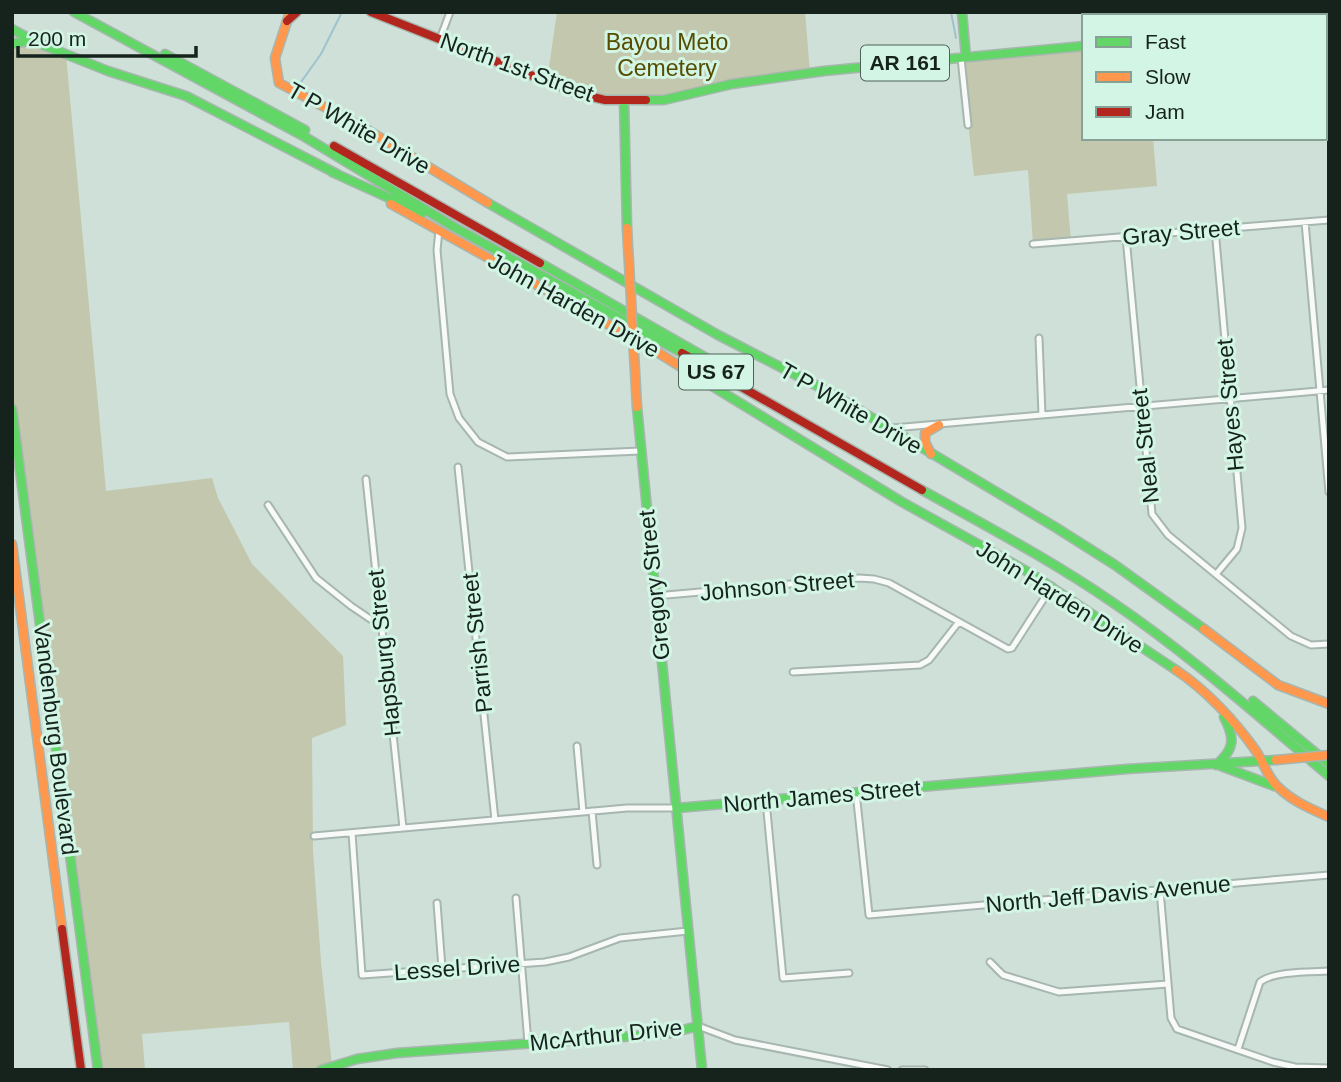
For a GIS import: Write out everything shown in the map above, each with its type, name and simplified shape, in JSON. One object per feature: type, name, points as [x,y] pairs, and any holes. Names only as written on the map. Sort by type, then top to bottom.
[{"type":"main road","name":"US 67","points":[[74,12],[304,137],[454,227],[798,418],[1069,574],[1191,659],[1329,776]]},
{"type":"main road","name":"US 67","points":[[83,12],[256,102],[1048,553],[1174,638],[1329,764]]},
{"type":"main road","points":[[289,17],[297,12]]},
{"type":"main road","name":"North 1st Street","points":[[371,12],[583,95],[605,100],[678,98],[732,84],[827,71],[1082,46]]},
{"type":"main road","points":[[962,12],[963,57]]},
{"type":"main road","name":"T P White Drive","points":[[289,17],[275,61],[279,70],[279,83],[364,128],[450,181],[718,335],[800,376],[888,428],[1115,565],[1279,685],[1329,704]]},
{"type":"main road","name":"John Harden Drive","points":[[12,29],[108,71],[186,96],[332,172],[649,347],[902,502],[1052,586],[1181,671],[1241,731],[1264,761],[1267,774],[1277,787],[1304,806],[1329,817]]},
{"type":"main road","points":[[12,44],[32,40]]},
{"type":"main road","name":"Gregory Street","points":[[624,100],[627,228],[640,451],[702,1070]]},
{"type":"main road","points":[[332,172],[454,227]]},
{"type":"main road","name":"Vandenburg Boulevard","points":[[12,409],[98,1070]]},
{"type":"main road","points":[[931,454],[925,442],[925,433],[939,425]]},
{"type":"main road","points":[[13,546],[30,547]]},
{"type":"main road","name":"Vandenburg Boulevard","points":[[13,546],[81,1070]]},
{"type":"main road","points":[[1216,765],[1226,757],[1233,744],[1231,731],[1220,710]]},
{"type":"main road","name":"North James Street","points":[[677,808],[1118,770],[1329,755]]},
{"type":"main road","points":[[1216,765],[1277,787]]},
{"type":"main road","name":"McArthur Drive","points":[[321,1070],[377,1055],[671,1033],[698,1026]]},
{"type":"street","points":[[440,39],[450,12]]},
{"type":"street","points":[[963,57],[968,125]]},
{"type":"street","name":"Gray Street","points":[[1034,244],[1329,220]]},
{"type":"street","points":[[1305,222],[1329,492]]},
{"type":"street","name":"Hayes Street","points":[[1214,229],[1242,528],[1237,549],[1217,573]]},
{"type":"street","points":[[439,230],[437,250],[450,394],[459,418],[478,442],[507,457],[640,451]]},
{"type":"street","name":"Neal Street","points":[[1126,237],[1152,514],[1168,535],[1300,642],[1314,646],[1329,644]]},
{"type":"street","points":[[1039,338],[1042,415]]},
{"type":"street","points":[[888,428],[1329,390]]},
{"type":"street","name":"Parrish Street","points":[[458,467],[495,820]]},
{"type":"street","name":"Hapsburg Street","points":[[366,479],[403,828]]},
{"type":"street","points":[[268,505],[316,578],[382,627]]},
{"type":"street","name":"Johnson Street","points":[[655,596],[865,578],[889,583],[1008,649],[1012,648],[1052,586]]},
{"type":"street","points":[[793,672],[920,665],[929,660],[958,623]]},
{"type":"street","points":[[577,746],[583,812]]},
{"type":"street","name":"North Jeff Davis Avenue","points":[[856,792],[869,915],[1329,875]]},
{"type":"street","points":[[766,801],[783,978],[849,973]]},
{"type":"street","name":"North James Street","points":[[314,836],[592,811],[677,808]]},
{"type":"street","points":[[592,811],[597,865]]},
{"type":"street","name":"Lessel Drive","points":[[352,834],[362,975],[569,957],[620,938],[688,931]]},
{"type":"street","points":[[1160,890],[1171,1018],[1177,1029],[1295,1067],[1329,1068]]},
{"type":"street","points":[[516,898],[528,1043]]},
{"type":"street","points":[[437,903],[442,968]]},
{"type":"street","points":[[990,962],[1003,975],[1059,992],[1168,984]]},
{"type":"street","points":[[1237,1049],[1263,979],[1329,971]]},
{"type":"street","name":"McArthur Drive","points":[[698,1026],[735,1040],[888,1070]]},
{"type":"street","points":[[902,1070],[925,1070]]},
{"type":"green space","name":"Bayou Meto Cemetery","points":[[557,12],[805,12],[810,73],[688,96],[605,100],[547,81]]},
{"type":"green space","points":[[32,40],[66,55],[106,491],[212,478],[218,498],[252,564],[343,656],[346,725],[312,738],[313,851],[332,1066],[323,1070],[293,1070],[289,1022],[142,1034],[145,1070],[98,1070],[12,409],[12,43]]},
{"type":"green space","points":[[1082,46],[1082,140],[1153,140],[1157,186],[1067,194],[1071,241],[1033,244],[1028,170],[974,176],[961,58]]},
{"type":"waterway","points":[[296,89],[321,54],[342,12]]},
{"type":"waterway","points":[[951,12],[956,38]]},
{"type":"traffic: fast","points":[[74,12],[305,137],[454,227],[682,353]]},
{"type":"traffic: fast","points":[[962,12],[966,57]]},
{"type":"traffic: fast","points":[[12,29],[38,43],[108,71],[186,96],[337,174]]},
{"type":"traffic: fast","points":[[12,44],[32,40]]},
{"type":"traffic: fast","points":[[646,100],[664,100],[732,84],[824,71],[1082,46]]},
{"type":"traffic: fast","points":[[165,54],[305,130]]},
{"type":"traffic: fast","points":[[624,100],[627,228]]},
{"type":"traffic: fast","points":[[332,172],[422,213]]},
{"type":"traffic: fast","points":[[488,203],[718,335],[827,391],[1055,527],[1115,565],[1204,629]]},
{"type":"traffic: fast","points":[[540,263],[731,372]]},
{"type":"traffic: fast","points":[[699,378],[902,502],[1030,573],[1176,670]]},
{"type":"traffic: fast","points":[[637,407],[702,1070]]},
{"type":"traffic: fast","points":[[12,409],[98,1070]]},
{"type":"traffic: fast","points":[[922,490],[1066,572],[1141,622],[1223,686],[1329,776]]},
{"type":"traffic: fast","points":[[1253,701],[1329,764]]},
{"type":"traffic: fast","points":[[1216,765],[1227,754],[1231,743],[1230,731],[1224,717]]},
{"type":"traffic: fast","points":[[677,808],[1127,769],[1276,760]]},
{"type":"traffic: fast","points":[[1221,766],[1274,786]]},
{"type":"traffic: fast","points":[[321,1070],[357,1059],[397,1053],[649,1035],[698,1026]]},
{"type":"traffic: slow","points":[[290,12],[275,58],[279,83],[364,128],[488,203]]},
{"type":"traffic: slow","points":[[391,204],[649,347],[699,378]]},
{"type":"traffic: slow","points":[[627,228],[637,407]]},
{"type":"traffic: slow","points":[[931,454],[925,442],[925,433],[939,425]]},
{"type":"traffic: slow","points":[[12,544],[62,929]]},
{"type":"traffic: slow","points":[[1204,629],[1278,685],[1329,704]]},
{"type":"traffic: slow","points":[[1176,670],[1209,697],[1239,728],[1274,783],[1283,792],[1329,817]]},
{"type":"traffic: slow","points":[[1276,760],[1329,755]]},
{"type":"traffic: jam","points":[[287,21],[297,12]]},
{"type":"traffic: jam","points":[[371,12],[576,93],[605,100],[646,100]]},
{"type":"traffic: jam","points":[[334,146],[540,263]]},
{"type":"traffic: jam","points":[[682,353],[922,490]]},
{"type":"traffic: jam","points":[[62,929],[81,1070]]}]
